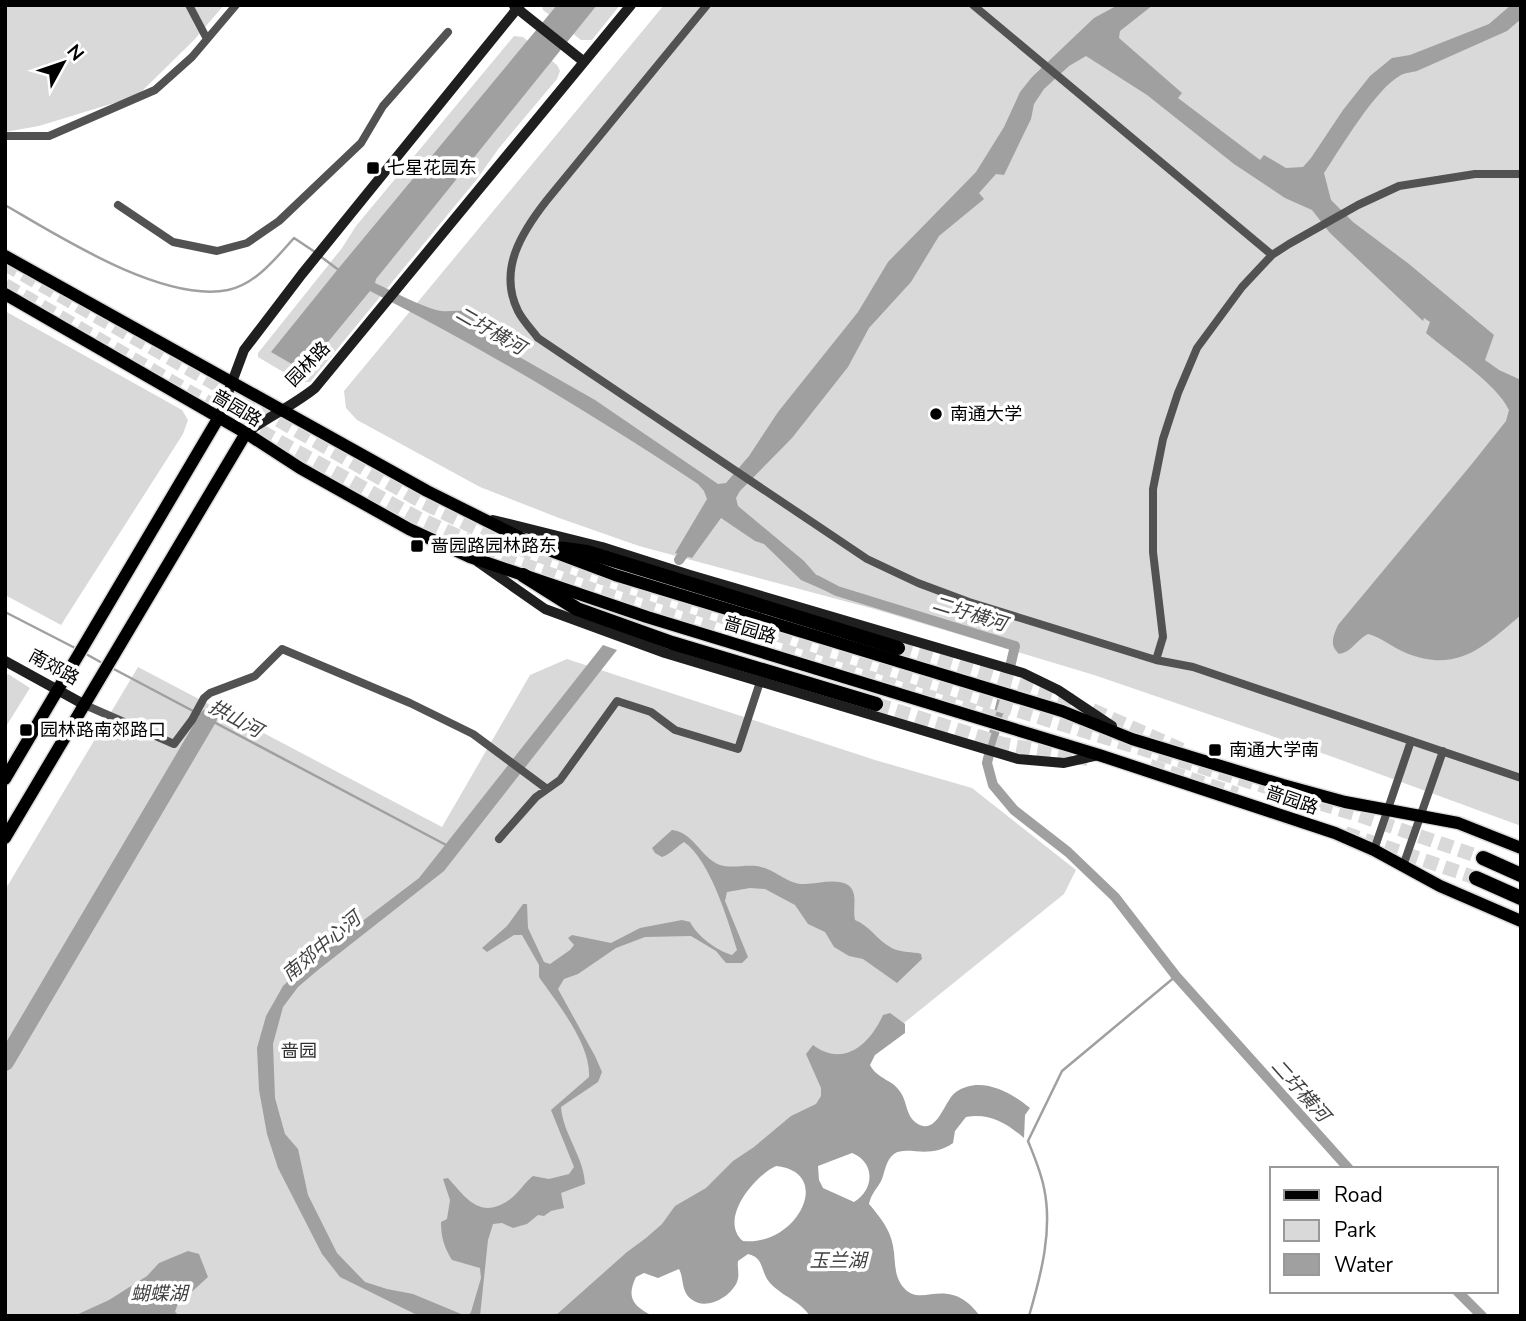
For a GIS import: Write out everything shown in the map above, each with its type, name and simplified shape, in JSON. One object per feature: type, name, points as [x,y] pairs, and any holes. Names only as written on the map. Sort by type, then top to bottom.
[{"type":"highway","points":[[535,545],[587,552],[898,648]]},
{"type":"highway","points":[[523,575],[577,609],[673,643],[876,704]]},
{"type":"highway","points":[[1483,858],[1521,875]]},
{"type":"highway","points":[[1476,878],[1521,898]]},
{"type":"main road","name":"啬园路","points":[[5,256],[279,410],[535,545],[615,575],[1062,711],[1132,739],[1345,802],[1458,823],[1521,848]]},
{"type":"main road","name":"啬园路","points":[[5,294],[219,417],[300,468],[409,529],[470,557],[647,617],[1100,755],[1335,833],[1374,850],[1440,886],[1521,921]]},
{"type":"main road","points":[[5,779],[219,417]]},
{"type":"main road","name":"园林路","points":[[5,838],[246,433]]},
{"type":"street","points":[[189,5],[207,39]]},
{"type":"street","points":[[5,136],[49,136],[155,90],[192,57],[236,5]]},
{"type":"street","name":"园林路","points":[[246,433],[315,388],[631,5]]},
{"type":"street","points":[[707,5],[529,223],[516,247],[509,284],[519,312],[538,338],[867,559],[918,583],[969,602],[1156,660],[1193,667],[1521,778]]},
{"type":"street","points":[[973,5],[1272,255]]},
{"type":"street","points":[[219,417],[244,350],[517,6],[583,61]]},
{"type":"street","points":[[118,205],[173,242],[217,251],[247,243],[279,221],[361,143],[383,106],[448,32]]},
{"type":"street","points":[[1156,660],[1163,637],[1153,552],[1153,489],[1163,439],[1197,348],[1242,287],[1272,255],[1345,212],[1399,186],[1475,174],[1521,174]]},
{"type":"street","points":[[478,516],[602,547],[1023,673],[1058,690],[1132,739]]},
{"type":"street","points":[[470,557],[545,609],[666,653],[1018,759],[1064,763],[1100,755]]},
{"type":"street","points":[[85,705],[174,744],[204,698],[210,693],[255,676],[282,649],[410,703],[473,734],[547,789]]},
{"type":"street","name":"南郊路","points":[[5,661],[85,705]]},
{"type":"street","points":[[499,839],[536,797],[560,780],[617,701],[650,712],[675,730],[738,748],[760,682]]},
{"type":"street","points":[[1374,850],[1411,741]]},
{"type":"street","points":[[1403,866],[1443,751]]},
{"type":"green space","points":[[5,5],[224,5],[195,39],[137,96],[39,126],[5,132]]},
{"type":"green space","points":[[542,5],[620,5],[592,40],[581,40],[543,10]]},
{"type":"green space","name":"南通大学","points":[[664,5],[1521,5],[1521,826],[1333,757],[1094,675],[874,609],[639,546],[480,487],[357,420],[346,408],[344,391]]},
{"type":"green space","points":[[514,36],[523,37],[557,65],[560,71],[557,79],[310,382],[300,382],[258,357],[258,353],[342,248],[356,226]]},
{"type":"green space","points":[[5,311],[182,410],[188,420],[183,434],[61,625],[5,595]]},
{"type":"green space","name":"啬园","points":[[567,659],[875,760],[972,788],[1076,870],[1064,894],[863,1056],[790,1140],[577,1316],[5,1316],[5,890],[138,667],[442,827],[530,675]]},
{"type":"green space","points":[[8,674],[30,688],[5,728],[5,678]]},
{"type":"water","points":[[557,5],[597,5],[375,283],[436,310],[469,312],[486,338],[595,400],[718,484],[726,483],[749,456],[778,412],[858,312],[888,262],[976,172],[1004,127],[1020,92],[1032,77],[1094,18],[1118,5],[1153,5],[1120,31],[1119,38],[1182,93],[1178,98],[1260,160],[1264,155],[1286,168],[1303,167],[1370,76],[1392,58],[1410,55],[1489,24],[1511,5],[1521,5],[1521,19],[1507,31],[1417,71],[1401,75],[1391,82],[1359,120],[1324,173],[1331,200],[1353,222],[1409,264],[1494,335],[1485,360],[1521,380],[1521,615],[1482,646],[1455,658],[1424,659],[1368,634],[1347,651],[1339,654],[1336,651],[1333,640],[1338,625],[1506,421],[1509,410],[1483,379],[1426,333],[1430,322],[1424,318],[1423,321],[1330,233],[1312,210],[1285,198],[1234,164],[1147,95],[1086,56],[1069,66],[1044,89],[1034,104],[1031,119],[1004,175],[996,174],[979,193],[984,199],[939,236],[911,282],[869,328],[848,367],[792,438],[736,498],[738,506],[804,561],[833,594],[801,580],[764,544],[721,518],[692,558],[675,553],[707,499],[698,484],[537,383],[370,291],[304,371],[271,352]]},
{"type":"water","points":[[603,645],[617,650],[444,871],[318,970],[298,987],[283,1007],[273,1044],[275,1098],[285,1134],[298,1149],[308,1195],[337,1253],[365,1282],[413,1294],[466,1316],[419,1316],[340,1277],[322,1254],[278,1168],[267,1134],[259,1090],[257,1048],[266,1016],[283,986],[306,964],[419,878]]},
{"type":"water","points":[[672,830],[687,836],[710,859],[724,866],[761,867],[799,884],[833,882],[848,885],[854,896],[855,920],[890,947],[921,954],[922,959],[897,983],[863,959],[849,956],[834,947],[825,932],[808,924],[795,905],[765,889],[750,888],[727,892],[725,901],[748,957],[742,963],[726,963],[716,951],[691,936],[645,937],[616,948],[578,974],[564,979],[558,989],[602,1072],[598,1082],[561,1107],[565,1127],[581,1164],[585,1184],[561,1193],[564,1208],[544,1216],[538,1215],[527,1224],[513,1228],[502,1223],[493,1224],[488,1240],[480,1316],[468,1316],[481,1278],[480,1268],[452,1260],[445,1246],[441,1222],[447,1219],[450,1200],[443,1179],[448,1178],[474,1204],[490,1208],[509,1200],[533,1176],[549,1179],[569,1174],[574,1167],[551,1110],[589,1077],[585,1051],[579,1038],[539,977],[539,965],[522,935],[514,935],[487,952],[482,948],[507,926],[523,904],[527,904],[528,928],[544,962],[550,964],[574,945],[568,938],[572,935],[611,943],[640,928],[682,920],[690,922],[703,938],[714,946],[732,955],[737,950],[723,907],[702,862],[684,842],[662,857],[652,848]]},
{"type":"water","name":"玉兰湖","points":[[890,1013],[905,1024],[905,1033],[875,1055],[870,1065],[877,1074],[898,1088],[915,1122],[929,1126],[956,1092],[975,1085],[1005,1091],[1030,1108],[1025,1115],[1024,1138],[997,1120],[983,1116],[966,1117],[955,1131],[953,1143],[944,1148],[894,1154],[887,1162],[882,1179],[869,1204],[890,1234],[896,1273],[904,1288],[919,1295],[957,1296],[980,1316],[810,1316],[770,1283],[760,1262],[748,1254],[738,1261],[738,1279],[734,1288],[717,1301],[703,1304],[691,1299],[679,1269],[658,1278],[644,1273],[636,1277],[632,1291],[633,1301],[640,1309],[653,1316],[555,1316],[662,1224],[675,1206],[706,1188],[733,1161],[791,1116],[816,1104],[821,1096],[821,1088],[806,1054],[813,1045],[824,1052],[835,1054],[855,1050],[871,1035],[883,1015]],"holes":[[[852,1153],[865,1163],[870,1176],[866,1190],[854,1202],[823,1188],[819,1180],[818,1166]],[[776,1166],[794,1171],[803,1181],[806,1194],[802,1208],[793,1221],[779,1233],[762,1240],[743,1241],[736,1232],[735,1222],[742,1199],[758,1179]]]},
{"type":"water","name":"蝴蝶湖","points":[[188,1251],[199,1254],[208,1277],[185,1298],[179,1300],[175,1312],[180,1316],[74,1316],[109,1300],[147,1276],[159,1263]]},
{"type":"waterway","points":[[5,205],[113,264],[173,287],[202,291],[238,287],[265,269],[294,238],[315,252]]},
{"type":"waterway","points":[[320,256],[340,271]]},
{"type":"waterway","points":[[679,560],[689,546]]},
{"type":"waterway","name":"二圩横河","points":[[816,580],[837,591],[1015,646],[987,763],[993,785],[1014,810],[1068,852],[1115,897],[1176,976],[1347,1167]]},
{"type":"waterway","name":"拱山河","points":[[5,612],[77,649]]},
{"type":"waterway","name":"拱山河","points":[[86,654],[104,664]]},
{"type":"waterway","name":"拱山河","points":[[110,667],[448,846]]},
{"type":"waterway","points":[[5,1062],[208,718]]},
{"type":"waterway","points":[[1029,1316],[1041,1269],[1047,1220],[1043,1182],[1028,1141],[1062,1071],[1176,976]]},
{"type":"waterway","name":"二圩横河","points":[[1459,1293],[1482,1316]]},
{"type":"tunnel","points":[[5,264],[422,502],[512,546],[608,580],[947,689],[1361,816],[1483,858]]},
{"type":"tunnel","points":[[5,285],[195,395],[416,517],[506,558],[602,593],[1007,721]]},
{"type":"tunnel","points":[[898,648],[1074,701]]},
{"type":"tunnel","points":[[876,704],[1003,744],[1088,759]]},
{"type":"tunnel","points":[[1092,710],[1185,751]]},
{"type":"tunnel","points":[[1150,766],[1237,794]]},
{"type":"tunnel","points":[[1345,833],[1476,878]]},
{"type":"place","name":"七星花园东","points":[[373,168]]},
{"type":"place","name":"南通大学","points":[[936,414]]},
{"type":"place","name":"啬园路园林路东","points":[[417,546]]},
{"type":"place","name":"园林路南郊路口","points":[[26,730]]},
{"type":"place","name":"南通大学南","points":[[1215,750]]},
{"type":"water label","name":"南郊中心河","points":[[321,946]]}]
